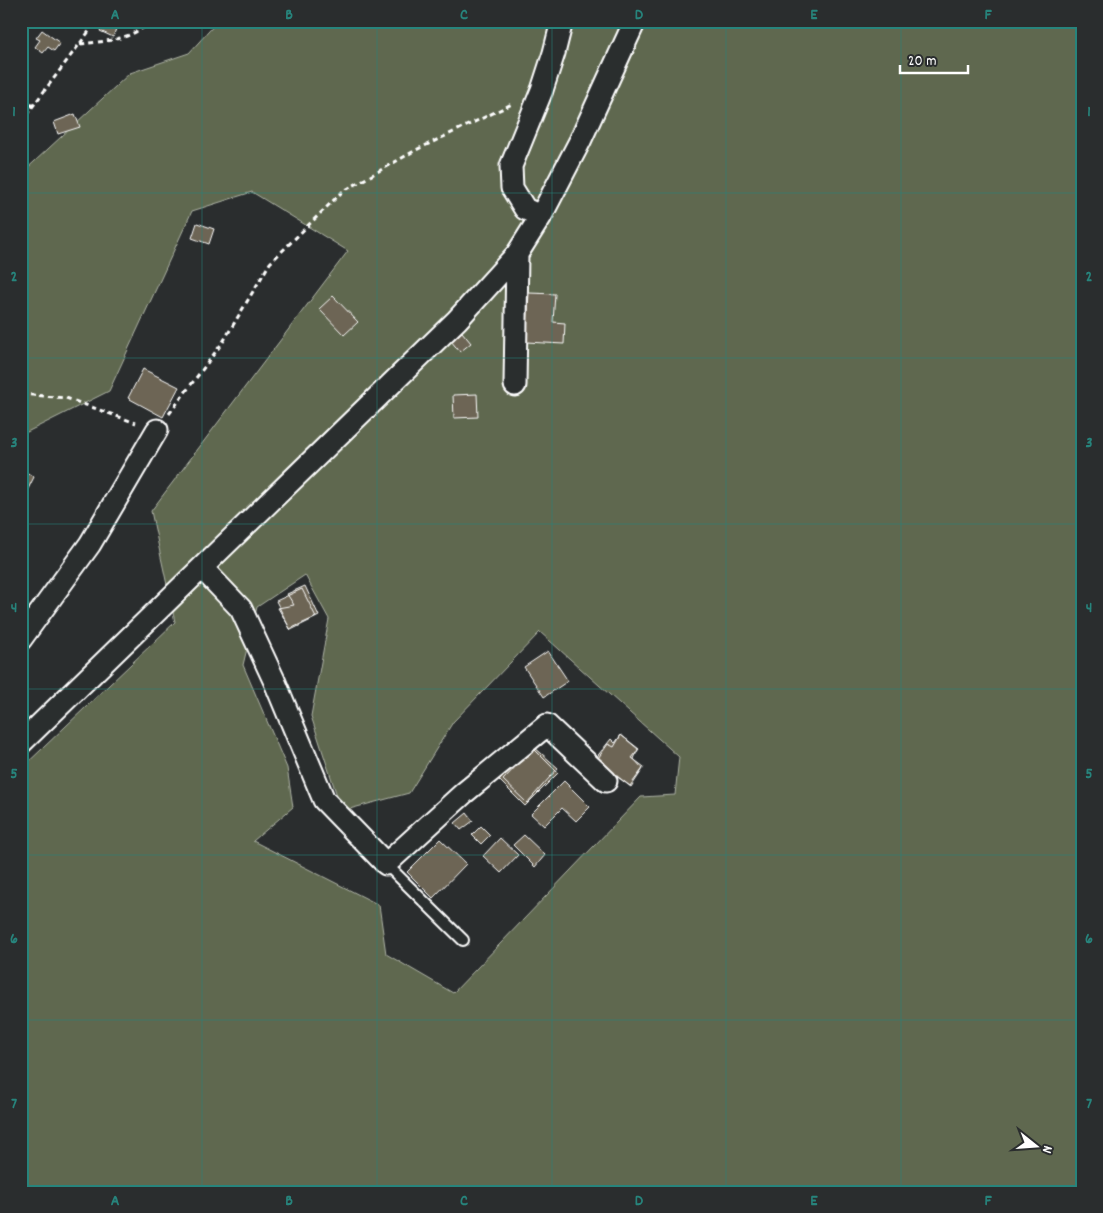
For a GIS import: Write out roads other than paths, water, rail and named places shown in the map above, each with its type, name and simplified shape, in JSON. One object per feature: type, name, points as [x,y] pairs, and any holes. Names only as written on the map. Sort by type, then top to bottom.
[{"type":"street","points":[[541,216],[525,209],[512,188],[511,166],[542,90],[562,21]]},
{"type":"street","points":[[21,743],[457,320],[517,254],[541,216],[580,141],[635,21]]},
{"type":"street","points":[[515,385],[517,254]]},
{"type":"street","points":[[21,639],[90,544],[157,430]]},
{"type":"street","points":[[202,568],[241,609],[274,680],[324,800],[386,864],[464,793],[546,725],[606,781]]},
{"type":"lane","points":[[386,864],[463,940]]}]
